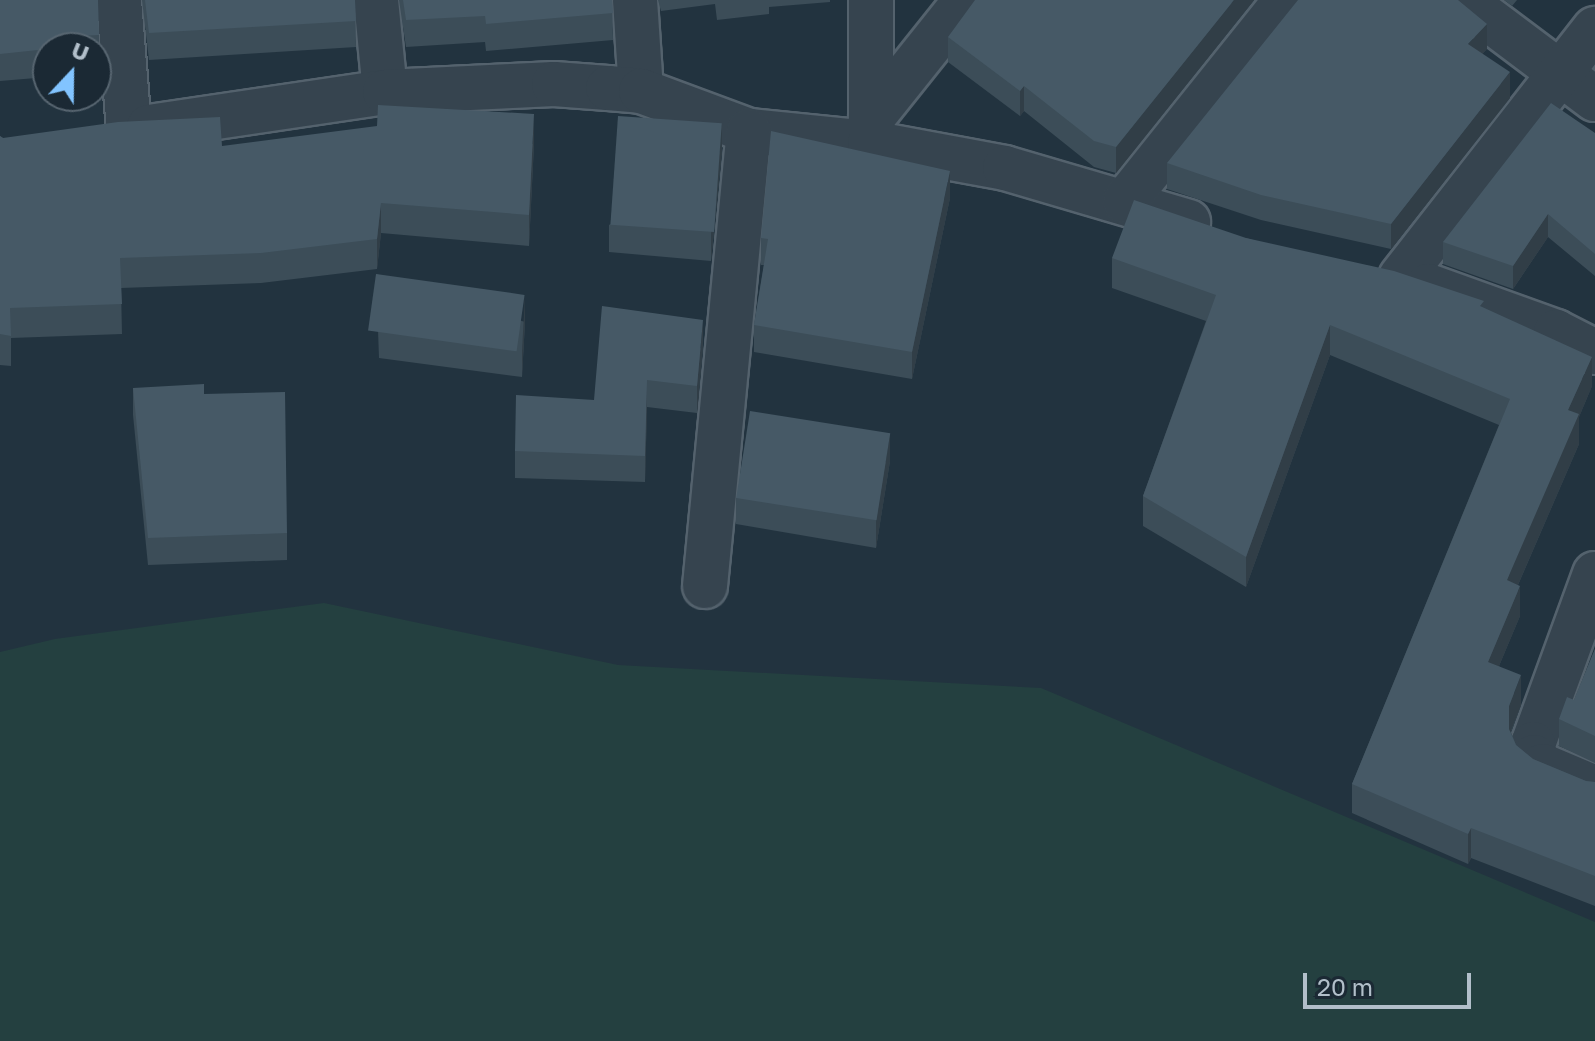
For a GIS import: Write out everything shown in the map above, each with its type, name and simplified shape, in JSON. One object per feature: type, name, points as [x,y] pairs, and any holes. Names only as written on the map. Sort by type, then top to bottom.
[{"type":"street","points":[[119,0],[129,130]]},
{"type":"street","points":[[376,0],[385,92]]},
{"type":"street","points":[[635,0],[641,91]]},
{"type":"street","points":[[870,131],[871,0]]},
{"type":"street","points":[[870,131],[966,0]]},
{"type":"street","points":[[1125,201],[1286,0]]},
{"type":"street","points":[[1463,0],[1595,99]]},
{"type":"street","points":[[1595,29],[1382,274],[1484,304],[1595,352]]},
{"type":"street","points":[[86,134],[385,92],[554,84],[641,91],[749,131],[870,131],[1125,201],[1225,234]]},
{"type":"street","points":[[705,586],[749,131]]},
{"type":"street","points":[[1595,574],[1533,744],[1534,757],[1543,766],[1595,788]]},
{"type":"green space","points":[[324,603],[618,665],[1041,688],[1595,922],[1595,1041],[0,1041],[0,652],[55,639]]},
{"type":"building","points":[[0,0],[98,0],[99,32],[32,32],[32,51],[0,54]]},
{"type":"building","points":[[145,0],[355,0],[356,21],[149,33]]},
{"type":"building","points":[[403,0],[612,0],[613,13],[486,24],[485,16],[406,20]]},
{"type":"building","points":[[975,0],[1234,0],[1116,147],[1094,141],[1024,86],[1020,91],[948,37]]},
{"type":"building","points":[[1298,0],[1458,0],[1487,24],[1468,44],[1510,72],[1391,224],[1261,195],[1167,163]]},
{"type":"building","points":[[1551,103],[1595,133],[1595,254],[1548,214],[1513,266],[1443,242]]},
{"type":"building","points":[[378,105],[534,114],[529,215],[381,203],[377,239],[261,253],[120,258],[122,304],[10,308],[11,336],[0,334],[0,136],[118,122],[220,117],[222,146],[377,126]]},
{"type":"building","points":[[618,116],[722,123],[714,232],[610,225]]},
{"type":"building","points":[[771,131],[950,171],[912,352],[754,325],[768,239],[761,238]]},
{"type":"building","points":[[1134,200],[1246,238],[1394,271],[1484,301],[1480,306],[1592,357],[1568,410],[1579,414],[1507,580],[1520,586],[1488,662],[1521,675],[1509,706],[1509,729],[1516,745],[1533,759],[1595,782],[1595,876],[1471,828],[1468,834],[1352,784],[1510,399],[1330,325],[1246,557],[1143,496],[1216,295],[1112,258]]},
{"type":"building","points":[[376,274],[525,295],[517,351],[368,330]]},
{"type":"building","points":[[602,306],[703,320],[697,386],[647,380],[645,456],[515,451],[516,395],[594,400]]},
{"type":"building","points":[[204,384],[204,394],[285,392],[287,533],[148,538],[133,388]]},
{"type":"building","points":[[750,411],[890,433],[876,520],[736,498]]},
{"type":"building","points":[[1595,649],[1595,736],[1559,719],[1567,697],[1574,700]]}]
